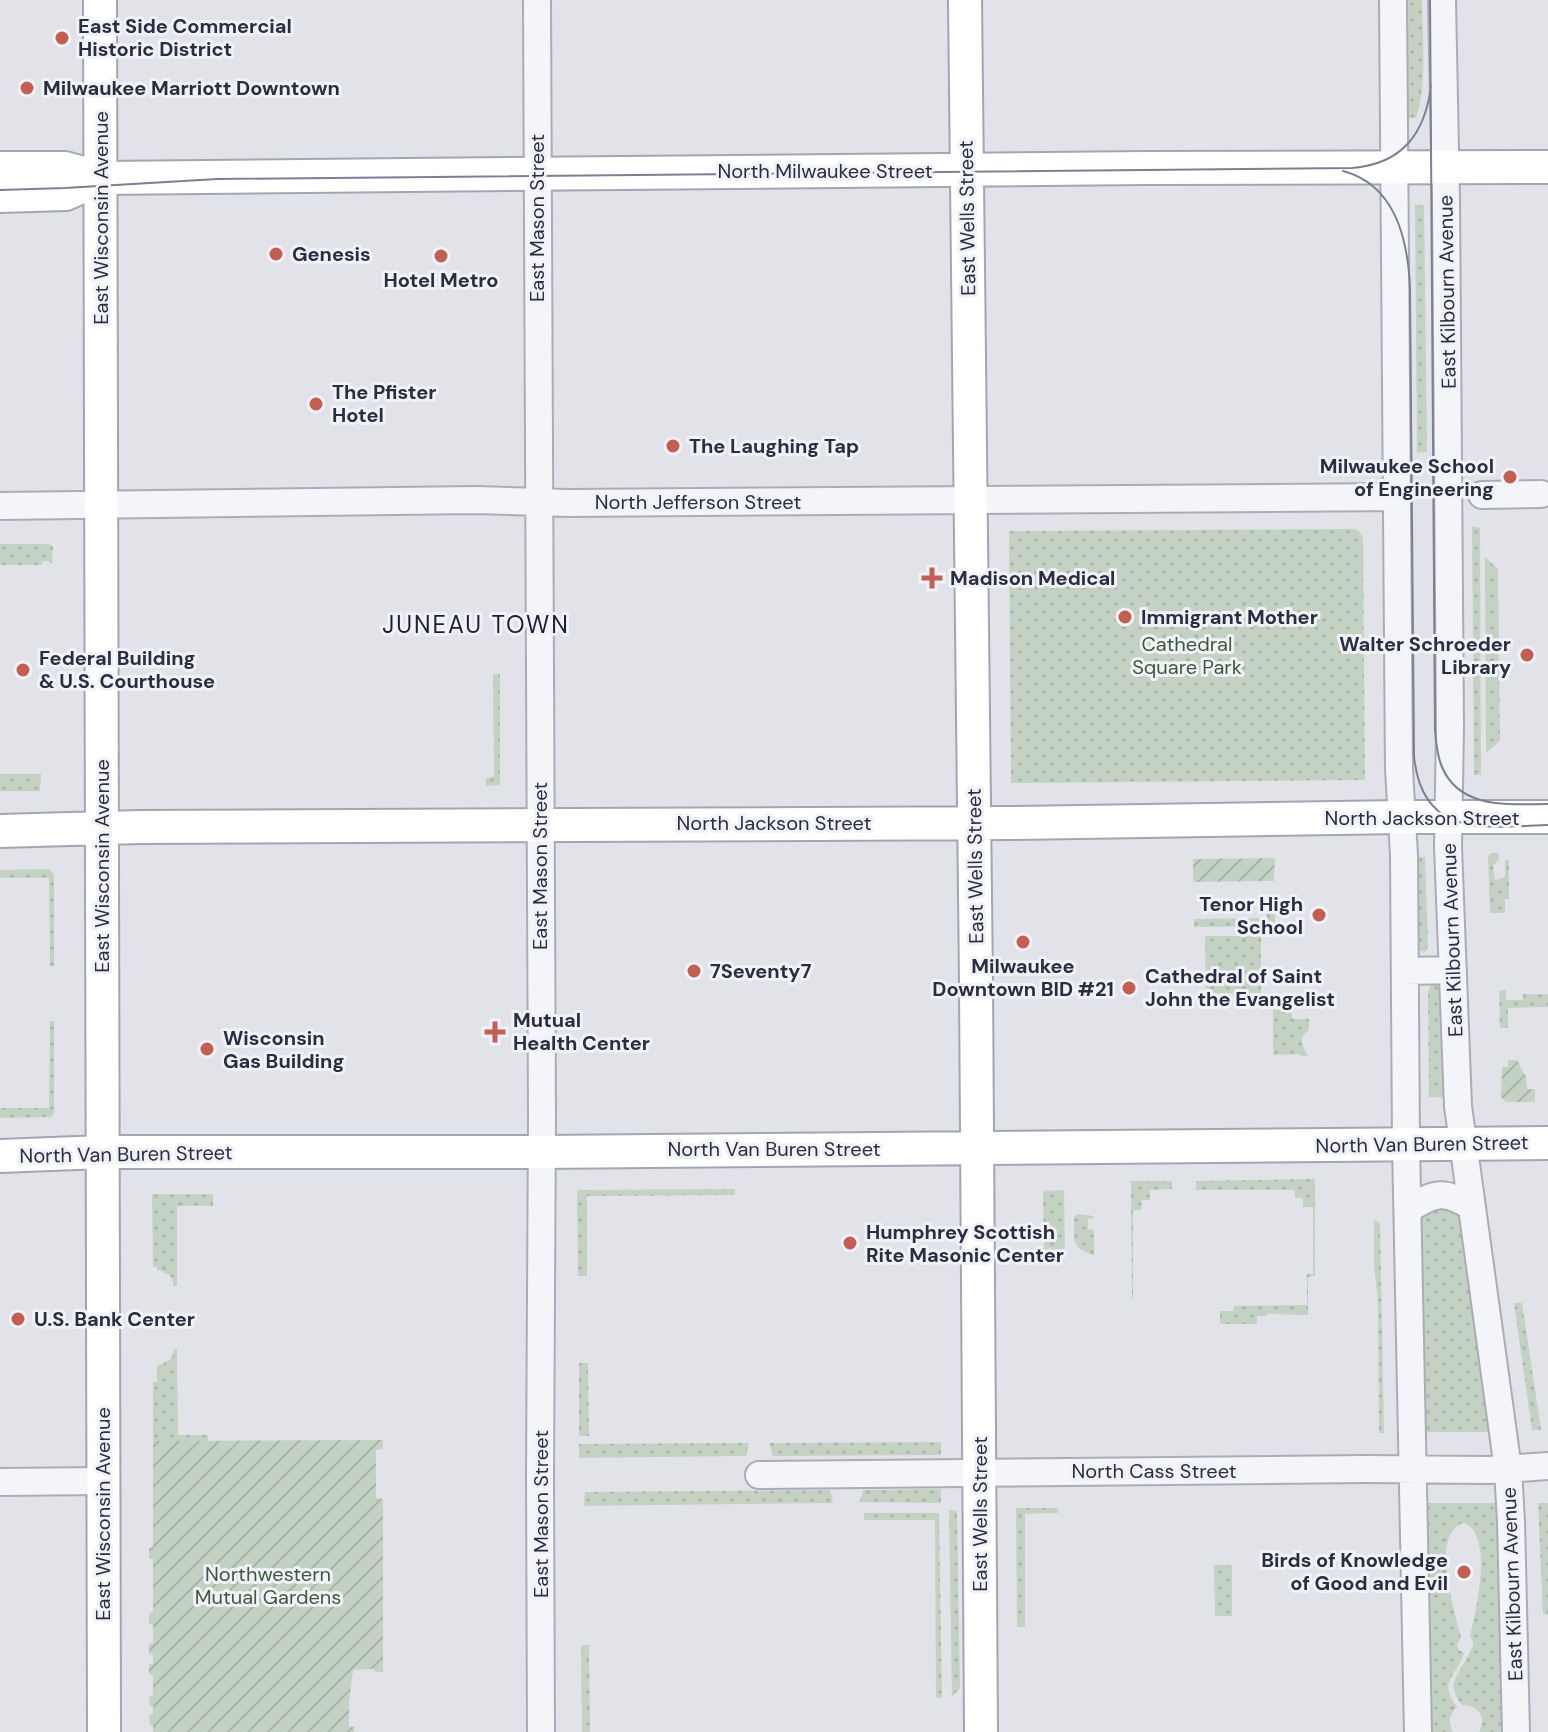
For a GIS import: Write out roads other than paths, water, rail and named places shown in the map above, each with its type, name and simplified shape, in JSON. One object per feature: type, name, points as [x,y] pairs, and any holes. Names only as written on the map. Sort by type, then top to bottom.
[{"type":"main road","name":"East Wisconsin Avenue","points":[[100,0],[104,1732]]},
{"type":"main road","name":"East Wells Street","points":[[965,0],[981,1732]]},
{"type":"main road","name":"North Milwaukee Street","points":[[0,168],[65,168],[101,178],[1548,167]]},
{"type":"main road","name":"North Milwaukee Street","points":[[0,196],[66,194],[101,178]]},
{"type":"main road","name":"North Jackson Street","points":[[0,831],[1548,817]]},
{"type":"main road","name":"North Van Buren Street","points":[[0,1156],[102,1152],[541,1152],[1548,1143]]},
{"type":"street","name":"East Mason Street","points":[[537,0],[541,1732]]},
{"type":"street","points":[[1393,0],[1399,769],[1406,971],[1406,1144],[1418,1732]]},
{"type":"street","name":"East Kilbourn Avenue","points":[[1442,0],[1450,711],[1448,847],[1458,1106],[1508,1469],[1516,1732]]},
{"type":"street","points":[[1482,495],[1541,494]]},
{"type":"street","name":"North Jefferson Street","points":[[0,506],[443,500],[599,503],[1397,497]]},
{"type":"street","points":[[1406,971],[1453,970]]},
{"type":"street","points":[[1409,1209],[1438,1194],[1453,1197],[1472,1207]]},
{"type":"street","name":"North Cass Street","points":[[759,1475],[1508,1469],[1548,1466]]},
{"type":"street","points":[[0,1482],[103,1481]]},
{"type":"tram line","points":[[1430,0],[1437,749],[1450,781],[1473,798],[1503,804],[1548,804]]},
{"type":"tram line","points":[[0,190],[217,179],[1352,168],[1385,160],[1408,144],[1423,118],[1431,86]]},
{"type":"tram line","points":[[1343,171],[1376,188],[1387,202],[1402,234],[1409,270],[1414,756],[1419,783],[1429,802],[1443,815],[1460,822],[1502,827],[1548,825]]},
{"type":"place","name":"East Side Commercial Historic District","points":[[62,38]]},
{"type":"place","name":"Milwaukee Marriott Downtown","points":[[27,88]]},
{"type":"place","name":"Genesis","points":[[276,254]]},
{"type":"place","name":"Hotel Metro","points":[[441,256]]},
{"type":"place","name":"The Pfister Hotel","points":[[316,404]]},
{"type":"place","name":"The Laughing Tap","points":[[673,446]]},
{"type":"place","name":"Milwaukee School of Engineering","points":[[1510,477]]},
{"type":"place","name":"Madison Medical","points":[[932,578]]},
{"type":"place","name":"Immigrant Mother","points":[[1125,617]]},
{"type":"place","name":"Walter Schroeder Library","points":[[1527,655]]},
{"type":"place","name":"Federal Building & U.S. Courthouse","points":[[23,670]]},
{"type":"place","name":"Tenor High School","points":[[1319,915]]},
{"type":"place","name":"Milwaukee Downtown BID #21","points":[[1023,942]]},
{"type":"place","name":"7Seventy7","points":[[694,971]]},
{"type":"place","name":"Cathedral of Saint John the Evangelist","points":[[1129,988]]},
{"type":"place","name":"Mutual Health Center","points":[[495,1032]]},
{"type":"place","name":"Wisconsin Gas Building","points":[[207,1049]]},
{"type":"place","name":"Humphrey Scottish Rite Masonic Center","points":[[850,1243]]},
{"type":"place","name":"U.S. Bank Center","points":[[18,1319]]},
{"type":"place","name":"Birds of Knowledge of Good and Evil","points":[[1464,1572]]},
{"type":"district","name":"JUNEAU TOWN","points":[[476,624]]},
{"type":"park label","name":"Cathedral Square Park","points":[[1187,656]]},
{"type":"park label","name":"Northwestern Mutual Gardens","points":[[268,1586]]}]
